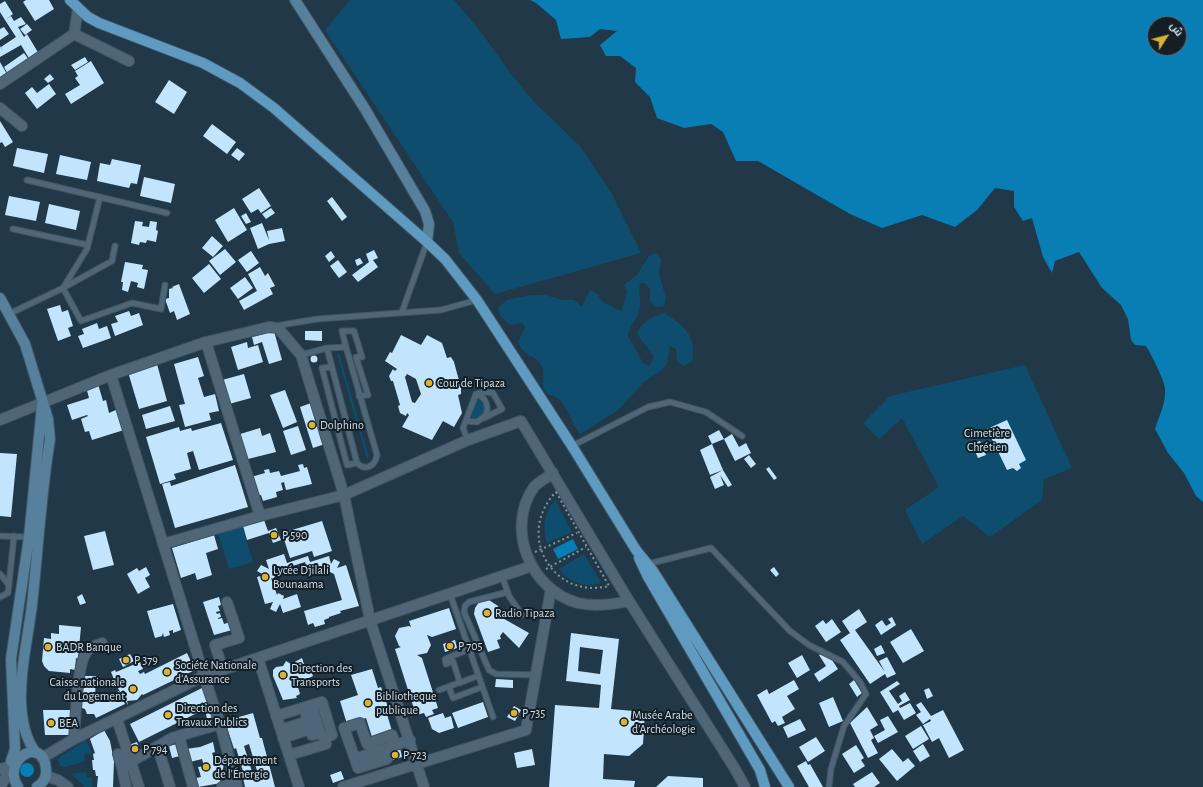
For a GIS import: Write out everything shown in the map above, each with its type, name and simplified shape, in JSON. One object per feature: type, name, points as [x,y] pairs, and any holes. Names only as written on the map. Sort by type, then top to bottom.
[{"type":"main road","points":[[70,0],[78,9],[99,23],[203,63],[240,83],[274,108],[445,259],[477,300],[572,446],[636,550],[648,577],[760,770],[765,787]]},
{"type":"main road","points":[[295,0],[365,109],[425,211],[429,224],[427,242]]},
{"type":"main road","points":[[0,298],[25,344],[48,419],[50,439],[32,607],[23,661],[21,702],[24,731],[28,742],[39,756],[46,769],[46,776],[38,787]]},
{"type":"main road","points":[[18,787],[13,783],[7,768],[15,749],[11,659],[29,537],[42,402]]},
{"type":"main road","points":[[636,550],[648,564],[790,787]]},
{"type":"main road","points":[[7,768],[14,756],[25,751],[39,756]]},
{"type":"street","points":[[0,84],[74,34],[78,9]]},
{"type":"street","points":[[74,34],[129,61]]},
{"type":"street","points":[[0,108],[22,126]]},
{"type":"street","points":[[0,420],[111,375],[206,342],[274,327],[282,331],[301,355],[344,495],[370,620],[418,763],[424,787]]},
{"type":"street","points":[[206,342],[260,516]]},
{"type":"street","points":[[111,375],[220,724],[237,785],[222,787]]},
{"type":"street","points":[[163,544],[260,516],[344,495],[468,440],[521,421],[553,473],[590,545],[629,601],[745,787]]},
{"type":"street","points":[[553,473],[535,486],[528,499],[522,527],[523,542],[527,556],[534,569],[551,589],[563,597],[591,605],[606,606],[629,601]]},
{"type":"street","points":[[39,756],[204,676],[502,576],[534,569]]},
{"type":"street","points":[[343,787],[361,784],[418,763],[526,730],[537,675],[551,589]]},
{"type":"street","points":[[223,670],[215,646],[239,638],[227,602]]},
{"type":"street","points":[[74,739],[79,676],[84,659],[89,649],[102,643]]},
{"type":"street","points":[[258,658],[299,787]]},
{"type":"street","points":[[276,716],[322,702],[332,735],[324,738],[326,744],[288,755]]},
{"type":"street","points":[[117,718],[126,764],[126,787]]},
{"type":"street","points":[[396,745],[392,735],[367,744],[360,723],[344,728],[355,759],[396,745],[410,740]]},
{"type":"street","points":[[126,764],[179,736],[220,724]]},
{"type":"street","points":[[179,736],[193,787]]},
{"type":"street","points":[[158,748],[170,787]]},
{"type":"street","points":[[118,754],[126,764],[139,787]]},
{"type":"street","points":[[0,787],[7,768]]},
{"type":"street","points":[[46,776],[58,780],[68,787]]},
{"type":"lane","points":[[27,180],[167,213]]},
{"type":"lane","points":[[63,288],[88,245],[100,197]]},
{"type":"lane","points":[[13,229],[88,245]]},
{"type":"lane","points":[[402,312],[427,242]]},
{"type":"lane","points":[[9,314],[63,288],[112,261],[115,246]]},
{"type":"lane","points":[[63,288],[81,321],[132,303],[161,309],[165,285]]},
{"type":"lane","points":[[274,327],[317,319],[450,309],[477,300]]},
{"type":"lane","points":[[332,367],[322,368],[347,465],[357,463],[364,467],[370,467],[374,463],[377,455],[359,396],[342,331],[354,331],[362,357],[356,357],[368,395],[359,396]]},
{"type":"lane","points":[[301,355],[327,348],[346,347]]},
{"type":"lane","points":[[327,348],[357,463]]},
{"type":"lane","points":[[466,421],[477,422],[502,409],[494,393],[486,392],[476,394]]},
{"type":"lane","points":[[476,394],[483,397],[487,404],[487,412],[484,418]]},
{"type":"lane","points":[[468,440],[463,428],[476,394]]},
{"type":"lane","points":[[572,446],[648,407],[670,402],[706,412],[742,436]]},
{"type":"lane","points":[[0,536],[29,537]]},
{"type":"lane","points":[[0,597],[8,593],[14,536]]},
{"type":"lane","points":[[648,564],[711,548],[790,631],[809,645],[843,662],[860,682],[866,694],[844,726],[831,769],[829,787]]},
{"type":"lane","points":[[0,574],[9,585]]},
{"type":"lane","points":[[502,576],[508,592],[522,615]]},
{"type":"lane","points":[[508,592],[469,602],[465,606],[464,612],[488,670],[496,674],[537,675]]},
{"type":"lane","points":[[450,594],[493,717]]},
{"type":"lane","points":[[460,683],[452,662],[446,664],[445,659],[465,651],[463,647],[468,646]]},
{"type":"lane","points":[[439,690],[478,676]]},
{"type":"lane","points":[[449,687],[453,698],[482,687]]},
{"type":"path","points":[[556,492],[583,531],[590,545],[609,586],[591,588],[580,586],[564,579],[550,567],[541,550],[538,535],[540,517],[548,501],[556,492]]},
{"type":"path","points":[[527,556],[583,531]]},
{"type":"path","points":[[534,569],[550,567],[590,545]]},
{"type":"green space","points":[[350,0],[454,0],[478,28],[511,74],[536,104],[580,146],[612,194],[641,253],[495,294],[459,253],[453,222],[325,30]]},
{"type":"green space","points":[[655,253],[661,260],[659,274],[666,298],[664,306],[656,307],[650,302],[650,289],[644,283],[640,283],[640,309],[630,328],[628,336],[643,363],[649,366],[654,357],[637,334],[644,323],[664,313],[678,322],[691,338],[693,345],[692,362],[683,366],[677,361],[676,349],[670,346],[667,363],[662,370],[644,382],[617,411],[580,434],[558,398],[547,393],[544,389],[541,365],[520,347],[518,342],[525,327],[522,323],[510,325],[500,315],[498,307],[507,300],[531,295],[545,295],[563,300],[574,300],[582,307],[590,290],[596,293],[604,303],[622,311],[627,292],[624,285],[637,275],[649,256]]},
{"type":"green space","points":[[339,353],[369,457],[367,459],[337,354]]},
{"type":"green space","name":"Cimetière Chrétien","points":[[1025,365],[1072,468],[1044,479],[1042,500],[990,537],[963,516],[922,544],[905,510],[939,487],[902,418],[879,439],[863,423],[890,396]]},
{"type":"green space","points":[[477,398],[483,403],[484,412],[478,418],[471,418]]},
{"type":"green space","points":[[555,500],[572,532],[547,543],[544,526],[545,520],[548,510]]},
{"type":"green space","points":[[242,526],[253,562],[229,569],[218,534]]},
{"type":"green space","points":[[584,554],[601,583],[589,585],[578,583],[568,578],[559,569]]},
{"type":"green space","points":[[86,740],[92,753],[84,755],[85,761],[66,767],[61,766],[58,760],[61,756]]},
{"type":"green space","points":[[86,772],[87,778],[92,778],[92,787],[85,787],[71,774]]},
{"type":"shaded area","points":[[530,0],[1203,0],[1203,502],[1196,496],[1184,473],[1168,453],[1155,429],[1163,404],[1165,389],[1160,374],[1146,346],[1135,345],[1131,340],[1128,319],[1121,305],[1102,288],[1079,252],[1055,261],[1052,273],[1043,257],[1032,218],[1023,221],[1014,207],[1014,191],[995,188],[977,210],[955,227],[922,215],[882,228],[850,214],[758,161],[736,161],[723,132],[711,124],[684,128],[657,118],[650,97],[635,82],[636,68],[620,56],[606,56],[600,45],[617,31],[600,29],[590,37],[561,39],[556,20],[536,3]]},
{"type":"shaded area","points":[[573,539],[578,549],[558,559],[553,549]]},
{"type":"shaded area","points":[[24,763],[30,763],[34,767],[34,773],[30,777],[24,777],[20,773],[20,767]]},
{"type":"building","points":[[26,0],[49,0],[54,9],[35,21],[23,2]]},
{"type":"building","points":[[5,1],[13,14],[5,20],[0,12],[0,4]]},
{"type":"building","points":[[11,16],[14,21],[21,17],[26,24],[18,27],[24,37],[27,34],[39,54],[30,60],[21,45],[0,57],[0,46],[3,51],[1,47],[16,37],[5,20]]},
{"type":"building","points":[[27,24],[32,30],[25,35],[20,29]]},
{"type":"building","points":[[4,27],[9,34],[0,40],[0,29]]},
{"type":"building","points":[[24,53],[29,60],[8,74],[4,67]]},
{"type":"building","points":[[85,57],[88,62],[75,70],[71,65]]},
{"type":"building","points":[[91,61],[104,83],[71,104],[65,94],[80,85],[75,78],[78,76],[75,71]]},
{"type":"building","points":[[0,62],[7,74],[0,79]]},
{"type":"building","points":[[50,74],[54,79],[48,83],[44,79]]},
{"type":"building","points":[[169,80],[187,92],[174,114],[155,102]]},
{"type":"building","points":[[49,84],[56,94],[37,109],[25,93],[32,87],[37,93]]},
{"type":"building","points":[[0,121],[13,142],[5,147],[2,142],[0,143]]},
{"type":"building","points":[[212,124],[236,142],[227,154],[203,136]]},
{"type":"building","points":[[17,148],[48,154],[44,173],[13,166]]},
{"type":"building","points":[[237,148],[245,154],[239,161],[231,155]]},
{"type":"building","points":[[60,155],[91,162],[87,180],[56,174]]},
{"type":"building","points":[[112,159],[141,165],[137,184],[131,183],[129,188],[97,181],[100,163],[110,165]]},
{"type":"building","points":[[144,177],[175,184],[171,203],[140,196]]},
{"type":"building","points":[[259,188],[271,206],[261,213],[258,209],[251,213],[242,199]]},
{"type":"building","points":[[9,196],[40,202],[36,221],[5,215]]},
{"type":"building","points":[[332,197],[347,217],[342,221],[327,201]]},
{"type":"building","points":[[49,204],[80,211],[76,230],[45,223]]},
{"type":"building","points":[[234,208],[247,230],[228,242],[215,220]]},
{"type":"building","points":[[271,208],[275,213],[266,219],[262,214]]},
{"type":"building","points":[[246,213],[251,222],[246,224],[241,216]]},
{"type":"building","points":[[135,221],[143,222],[142,226],[149,227],[150,221],[157,222],[156,230],[158,231],[156,242],[147,240],[146,243],[140,242],[139,245],[131,243]]},
{"type":"building","points":[[262,223],[269,240],[267,231],[282,228],[285,241],[269,244],[258,249],[250,228]]},
{"type":"building","points":[[212,236],[223,246],[213,257],[202,248]]},
{"type":"building","points":[[225,249],[236,262],[220,275],[209,261]]},
{"type":"building","points":[[374,250],[378,258],[373,260],[378,267],[358,282],[352,275],[369,262],[366,254]]},
{"type":"building","points":[[251,251],[259,263],[247,272],[238,260]]},
{"type":"building","points":[[331,251],[335,257],[329,262],[325,256]]},
{"type":"building","points":[[360,258],[363,263],[357,266],[355,260]]},
{"type":"building","points":[[338,260],[347,272],[339,278],[330,266]]},
{"type":"building","points":[[125,262],[143,265],[142,269],[148,270],[144,289],[137,287],[138,283],[131,281],[128,292],[122,290],[123,282],[121,282]]},
{"type":"building","points":[[209,264],[221,279],[204,293],[192,278]]},
{"type":"building","points":[[260,267],[265,276],[268,273],[275,286],[270,288],[273,294],[244,310],[239,301],[257,291],[248,274]]},
{"type":"building","points":[[245,277],[253,288],[238,299],[230,288]]},
{"type":"building","points":[[179,284],[190,314],[177,320],[174,311],[170,313],[165,299],[169,298],[169,289]]},
{"type":"building","points":[[60,305],[62,312],[68,310],[73,326],[68,328],[71,336],[58,341],[47,309]]},
{"type":"building","points":[[129,311],[131,316],[139,313],[143,325],[115,336],[111,324],[118,322],[115,316]]},
{"type":"building","points":[[97,323],[99,329],[107,326],[111,338],[83,348],[78,336],[84,334],[82,329]]},
{"type":"building","points":[[274,331],[282,360],[269,364],[262,342],[254,345],[252,337]]},
{"type":"building","points":[[305,331],[322,331],[322,341],[305,340]]},
{"type":"building","points":[[401,335],[421,345],[427,335],[442,343],[447,358],[451,357],[454,362],[461,388],[461,394],[458,395],[462,413],[454,427],[443,421],[432,440],[402,427],[409,415],[407,413],[406,416],[400,413],[398,406],[400,405],[393,381],[391,381],[389,376],[393,369],[395,371],[397,369],[385,361],[390,352],[392,353]],"holes":[[[407,374],[416,379],[421,394],[415,403],[412,402],[405,377]]]},
{"type":"building","points":[[247,342],[248,348],[258,345],[263,362],[238,370],[231,347]]},
{"type":"building","points":[[314,355],[317,356],[317,362],[314,363],[311,362],[310,359],[311,356]]},
{"type":"building","points":[[198,357],[204,376],[198,378],[204,397],[215,394],[219,411],[209,413],[211,420],[185,427],[179,405],[185,404],[174,364]]},
{"type":"building","points":[[157,364],[167,401],[139,409],[128,372]]},
{"type":"building","points":[[244,374],[251,398],[229,404],[222,380]]},
{"type":"building","points":[[98,384],[103,401],[106,400],[109,413],[118,409],[124,430],[92,440],[89,431],[85,432],[81,419],[88,416],[87,415],[72,420],[67,405],[89,398],[86,387]]},
{"type":"building","points":[[285,390],[297,422],[283,428],[270,395]]},
{"type":"building","name":"Dolphino","points":[[311,403],[325,444],[313,448],[300,407]]},
{"type":"building","points":[[170,406],[175,421],[146,429],[142,415]]},
{"type":"building","points":[[1007,420],[1026,460],[1019,464],[1021,468],[1017,471],[1013,468],[1007,470],[987,429]]},
{"type":"building","points":[[221,423],[233,460],[199,470],[193,451],[187,453],[191,469],[174,474],[176,479],[160,484],[146,437],[179,427],[180,431],[191,428],[192,431]]},
{"type":"building","points":[[298,426],[306,450],[291,455],[283,431]]},
{"type":"building","points":[[260,428],[262,436],[270,433],[276,452],[244,460],[237,435]]},
{"type":"building","points":[[719,430],[724,439],[712,444],[708,436]]},
{"type":"building","points":[[732,434],[739,447],[746,443],[751,453],[735,461],[724,439]]},
{"type":"building","points":[[980,441],[986,455],[978,458],[972,444]]},
{"type":"building","points":[[712,444],[723,470],[710,475],[700,450]]},
{"type":"building","points":[[0,453],[17,454],[11,517],[0,516]]},
{"type":"building","points":[[749,455],[756,464],[751,468],[744,459]]},
{"type":"building","points":[[303,464],[304,468],[307,467],[312,484],[286,490],[284,482],[281,483],[283,490],[276,492],[277,497],[263,501],[261,495],[258,496],[251,477],[265,473],[264,470],[269,469],[270,473],[279,471],[281,476],[300,471],[298,465]]},
{"type":"building","points":[[235,465],[248,507],[175,528],[162,484],[170,482],[171,486]]},
{"type":"building","points":[[769,467],[777,478],[774,480],[766,469]]},
{"type":"building","points":[[723,470],[732,485],[728,487],[720,475],[724,485],[715,489],[710,477]]},
{"type":"building","points":[[264,520],[268,531],[276,528],[281,540],[273,543],[269,533],[247,540],[243,526]]},
{"type":"building","points":[[322,521],[332,551],[314,557],[312,551],[290,558],[282,533]]},
{"type":"building","points":[[105,531],[114,565],[93,570],[84,536]]},
{"type":"building","points":[[214,535],[218,549],[206,553],[212,575],[197,580],[195,573],[181,578],[172,548]]},
{"type":"building","points":[[284,554],[287,563],[308,556],[310,562],[329,556],[331,564],[334,559],[340,562],[337,568],[346,565],[359,606],[340,611],[341,613],[324,620],[325,624],[315,627],[313,623],[308,625],[304,611],[342,600],[334,574],[328,571],[310,576],[305,562],[274,572],[277,573],[273,579],[271,578],[277,595],[278,593],[284,596],[283,599],[297,594],[301,607],[283,613],[280,604],[276,612],[270,609],[273,602],[265,604],[257,577],[264,575],[257,571],[261,565],[269,569],[266,560]]},
{"type":"building","points":[[146,567],[150,575],[145,578],[150,587],[138,594],[127,574],[137,568],[139,571]]},
{"type":"building","points":[[774,567],[779,574],[776,577],[770,570]]},
{"type":"building","points":[[82,594],[86,603],[80,605],[77,597]]},
{"type":"building","points":[[219,597],[221,605],[218,606],[220,611],[216,612],[217,614],[220,613],[221,617],[218,619],[222,618],[224,624],[230,622],[232,630],[214,635],[203,602]]},
{"type":"building","points":[[489,600],[498,606],[499,616],[529,633],[519,648],[503,632],[500,636],[501,639],[497,640],[500,648],[488,652],[474,614],[475,608],[479,602]]},
{"type":"building","points":[[173,604],[181,630],[173,633],[173,630],[169,631],[170,635],[164,637],[163,633],[162,636],[155,638],[147,611]]},
{"type":"building","points":[[449,608],[456,629],[432,637],[427,635],[431,645],[427,653],[417,655],[422,658],[438,708],[432,710],[434,714],[426,717],[424,713],[416,715],[395,649],[401,647],[399,646],[395,636],[399,628],[411,627],[409,621]]},
{"type":"building","points":[[859,609],[867,622],[855,630],[885,672],[879,661],[887,657],[896,674],[887,678],[885,674],[870,684],[840,640],[850,633],[842,621]]},
{"type":"building","points":[[892,617],[896,625],[881,635],[875,625],[882,620],[886,626],[891,623],[888,619]]},
{"type":"building","points":[[832,619],[841,632],[826,642],[815,626],[823,620],[826,624]]},
{"type":"building","points":[[59,625],[81,627],[78,659],[76,658],[75,670],[70,669],[70,673],[49,671],[44,666],[42,661],[44,638],[51,639],[51,633],[59,634]]},
{"type":"building","points":[[911,629],[924,651],[903,663],[890,642]]},
{"type":"building","points":[[571,633],[619,639],[611,709],[645,712],[643,744],[629,756],[604,754],[603,779],[635,781],[634,787],[549,787],[555,705],[599,708],[601,685],[566,681]],"holes":[[[580,647],[603,650],[600,674],[578,671]]]},
{"type":"building","name":"P 705","points":[[455,640],[457,648],[445,652],[443,644]]},
{"type":"building","points":[[881,645],[885,653],[877,656],[874,649]]},
{"type":"building","points":[[826,651],[838,669],[819,682],[814,674],[826,666],[819,655]]},
{"type":"building","points":[[187,653],[195,670],[143,695],[142,694],[137,700],[127,701],[128,705],[116,685],[121,682],[120,680],[115,682],[111,672],[115,670],[116,672],[140,662],[143,669],[138,671],[140,674],[144,672],[145,674]]},
{"type":"building","name":"P 379","points":[[130,654],[134,661],[123,667],[119,659]]},
{"type":"building","points":[[802,655],[810,670],[797,678],[788,663]]},
{"type":"building","points":[[302,658],[305,667],[309,665],[313,676],[297,684],[300,694],[296,696],[297,698],[283,700],[273,676],[273,670],[276,667],[283,666],[286,661],[291,664]]},
{"type":"building","points":[[372,669],[378,688],[381,687],[389,710],[386,711],[392,731],[372,737],[366,718],[347,724],[340,701],[358,695],[351,675]]},
{"type":"building","points":[[83,676],[96,676],[95,697],[101,700],[119,691],[125,704],[96,718],[94,714],[87,714],[85,709],[82,708]]},
{"type":"building","points":[[496,679],[513,680],[513,688],[495,687]]},
{"type":"building","points":[[794,680],[799,689],[787,696],[795,709],[782,717],[785,723],[778,726],[775,721],[772,723],[757,695],[767,689],[769,694]]},
{"type":"building","points":[[854,680],[862,693],[857,697],[849,684]]},
{"type":"building","points":[[897,681],[900,684],[889,691],[898,704],[902,701],[899,696],[905,692],[910,700],[899,706],[900,708],[910,703],[916,713],[904,720],[898,710],[893,713],[880,692]]},
{"type":"building","points":[[202,688],[211,706],[213,717],[207,719],[205,709],[139,742],[130,724]]},
{"type":"building","points":[[929,688],[933,696],[927,699],[924,690]]},
{"type":"building","points":[[833,697],[843,721],[829,727],[819,703]]},
{"type":"building","points":[[483,702],[488,717],[458,728],[452,713]]},
{"type":"building","points":[[921,702],[931,716],[943,710],[964,750],[949,758],[939,738],[932,742],[923,725],[931,721],[930,719],[923,724],[916,715],[921,712],[916,705]]},
{"type":"building","name":"P 735","points":[[514,706],[521,710],[515,721],[507,717]]},
{"type":"building","points":[[867,707],[878,725],[870,730],[874,738],[871,740],[878,753],[868,758],[850,723]]},
{"type":"building","points":[[43,710],[72,710],[70,731],[72,735],[45,735]]},
{"type":"building","points":[[253,713],[260,738],[262,738],[275,787],[245,787],[243,778],[245,778],[236,748],[234,749],[225,721]],"holes":[[[249,744],[258,774],[253,775],[244,746]]]},
{"type":"building","points":[[443,713],[445,718],[451,716],[454,728],[439,733],[432,729],[428,718]]},
{"type":"building","points":[[888,716],[898,732],[878,743],[874,736],[885,730],[880,720]]},
{"type":"building","points":[[800,719],[806,730],[788,738],[783,727]]},
{"type":"building","points":[[921,726],[929,739],[913,749],[905,736]]},
{"type":"building","points":[[104,730],[110,741],[114,761],[113,787],[97,787],[98,776],[96,776],[95,770],[93,770],[92,760],[94,760],[93,754],[95,753],[90,739]]},
{"type":"building","points":[[816,737],[825,751],[808,762],[799,747]]},
{"type":"building","name":"P 794","points":[[137,742],[141,754],[133,756],[129,745]]},
{"type":"building","points":[[213,742],[215,752],[212,753],[213,756],[219,757],[224,762],[223,769],[218,774],[221,783],[198,787],[196,778],[201,777],[198,767],[204,766],[202,759],[190,762],[186,749],[200,747]]},
{"type":"building","points":[[177,744],[180,756],[172,758],[169,746]]},
{"type":"building","points":[[923,744],[930,756],[920,762],[913,751]]},
{"type":"building","points":[[856,745],[864,758],[861,760],[865,766],[854,773],[842,754]]},
{"type":"building","name":"P 723","points":[[400,748],[402,757],[390,761],[388,752]]},
{"type":"building","points":[[532,749],[535,765],[517,768],[514,753]]},
{"type":"building","points":[[892,749],[903,762],[908,758],[915,766],[897,781],[879,759]]},
{"type":"building","points":[[806,761],[808,765],[810,764],[823,787],[809,787],[797,766]]},
{"type":"building","points":[[341,771],[344,779],[333,783],[330,775]]},
{"type":"building","points":[[872,772],[880,783],[874,787],[855,787],[853,784]]},
{"type":"building","points":[[668,776],[703,778],[703,787],[656,787]]},
{"type":"place","name":"Cour de Tipaza","points":[[429,383]]},
{"type":"place","name":"Dolphino","points":[[312,425]]},
{"type":"place","name":"P 590","points":[[274,535]]},
{"type":"place","name":"Lycée Djilali Bounaama","points":[[265,577]]},
{"type":"place","name":"Radio Tipaza","points":[[487,613]]},
{"type":"place","name":"P 705","points":[[450,646]]},
{"type":"place","name":"BADR Banque","points":[[48,647]]},
{"type":"place","name":"P 379","points":[[126,660]]},
{"type":"place","name":"Société Nationale d'Assurance","points":[[167,672]]},
{"type":"place","name":"Direction des Transports","points":[[283,675]]},
{"type":"place","name":"Caisse nationale du Logement","points":[[133,689]]},
{"type":"place","name":"Bibliotheque publique","points":[[368,703]]},
{"type":"place","name":"P 735","points":[[514,713]]},
{"type":"place","name":"Direction des Travaux Publics","points":[[168,715]]},
{"type":"place","name":"Musée Arabe d’Archéologie","points":[[624,722]]},
{"type":"place","name":"BEA","points":[[51,723]]},
{"type":"place","name":"P 794","points":[[135,749]]},
{"type":"place","name":"P 723","points":[[395,755]]},
{"type":"place","name":"Département de l'Énergie","points":[[206,767]]}]
